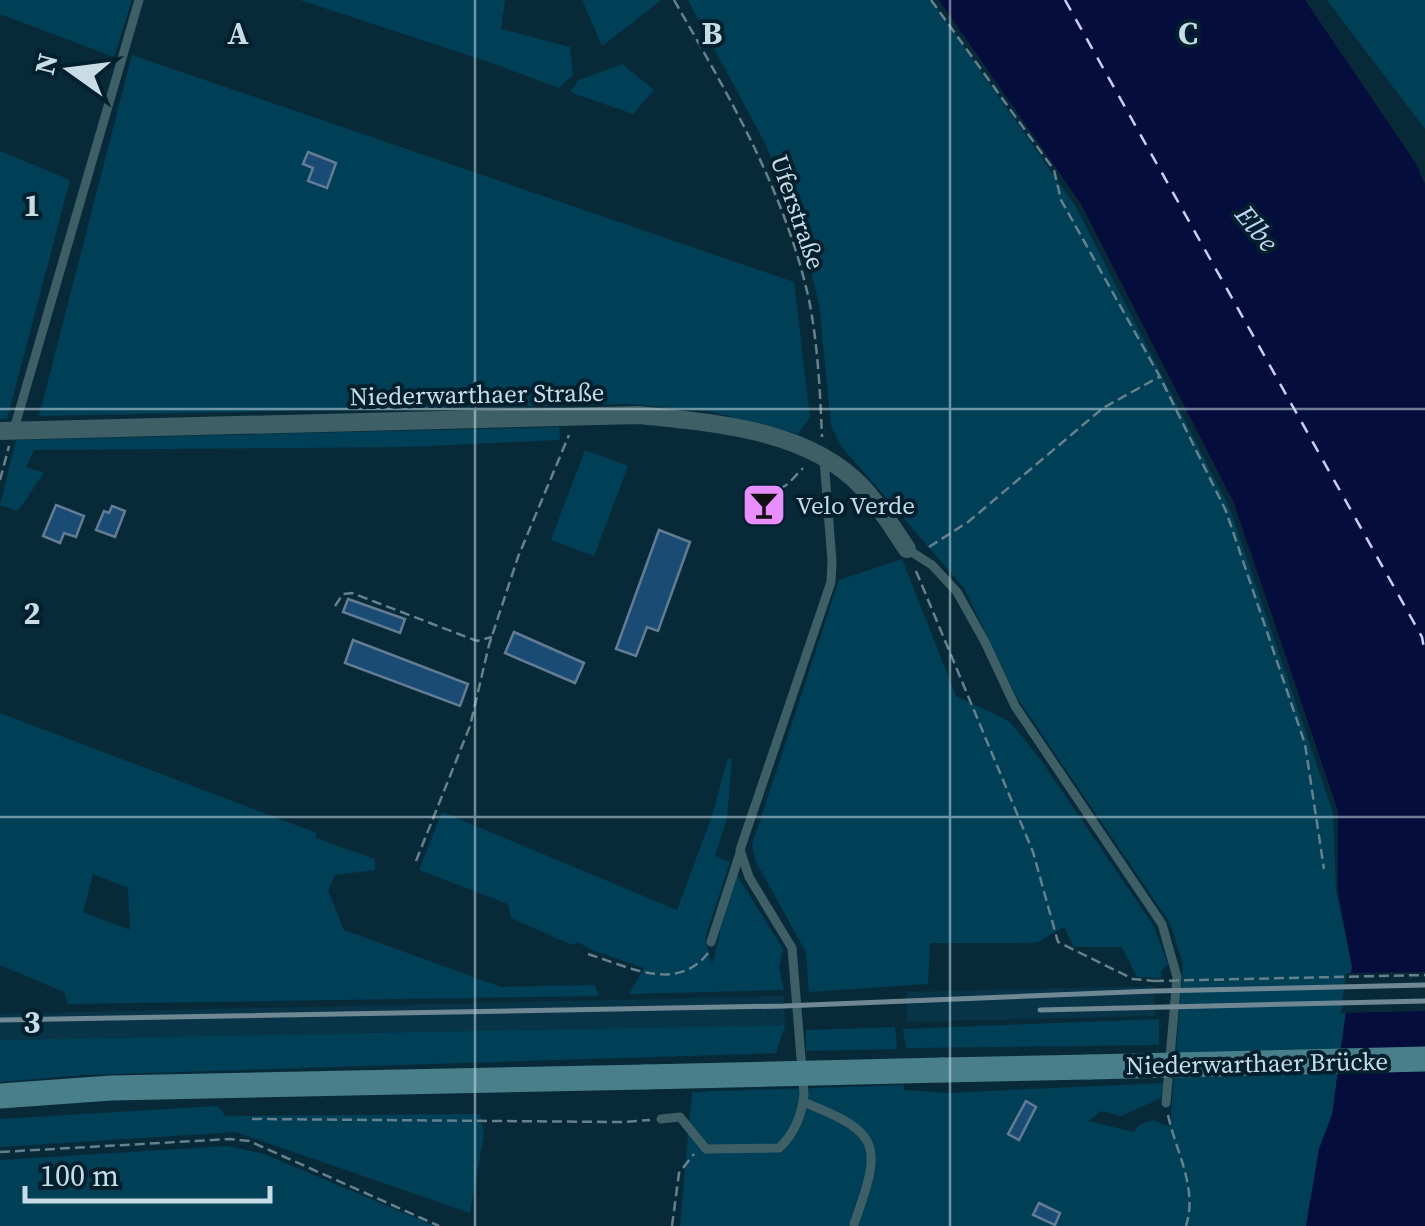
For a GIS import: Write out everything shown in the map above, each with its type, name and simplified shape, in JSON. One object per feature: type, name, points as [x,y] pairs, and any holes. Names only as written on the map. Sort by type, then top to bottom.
[{"type":"main road","name":"Niederwarthaer Brücke","points":[[0,1096],[111,1088],[1425,1059]]},
{"type":"street","name":"Niederwarthaer Straße","points":[[7,430],[639,415],[707,422],[766,436],[823,456],[860,484],[911,552]]},
{"type":"lane","points":[[7,430],[139,0]]},
{"type":"lane","points":[[711,942],[830,582],[832,561],[823,456]]},
{"type":"lane","points":[[911,552],[932,565],[957,592],[986,642],[1015,706],[1162,924],[1177,977],[1166,1103]]},
{"type":"lane","points":[[661,1119],[680,1117],[706,1149],[779,1148],[795,1127],[803,1102],[792,948],[749,877],[740,850]]},
{"type":"lane","points":[[803,1102],[855,1125],[868,1139],[872,1174],[854,1224]]},
{"type":"path","name":"Uferstraße","points":[[674,0],[758,150],[795,249],[818,353],[823,456]]},
{"type":"path","points":[[930,0],[1054,170],[1061,200],[1160,377],[1226,511],[1305,744],[1324,870]]},
{"type":"path","points":[[1160,377],[1102,408],[968,522],[911,552],[1033,852],[1058,942],[1122,975],[1154,981],[1425,976]]},
{"type":"path","points":[[416,861],[470,726],[492,636],[518,556],[576,417]]},
{"type":"path","points":[[0,480],[7,430]]},
{"type":"path","points":[[766,497],[788,484],[805,467]]},
{"type":"path","points":[[335,606],[343,594],[352,592],[477,641],[492,636]]},
{"type":"path","points":[[588,954],[666,976],[689,971],[708,956],[711,942]]},
{"type":"path","points":[[1166,1103],[1173,1138],[1188,1178],[1186,1226]]},
{"type":"path","points":[[252,1118],[622,1122],[661,1119]]},
{"type":"path","points":[[0,1152],[250,1141],[439,1226]]},
{"type":"path","points":[[672,1226],[679,1173],[694,1154],[706,1149]]},
{"type":"shaded area","points":[[0,0],[132,0],[114,57],[0,14]]},
{"type":"shaded area","points":[[300,0],[505,0],[501,29],[570,47],[573,75],[559,88]]},
{"type":"shaded area","points":[[582,0],[660,0],[660,1],[602,46]]},
{"type":"shaded area","points":[[688,0],[931,0],[1076,207],[1230,509],[1333,813],[1336,891],[1352,967],[1332,1115],[1319,1149],[1306,1226],[680,1226],[692,1092],[904,1085],[904,1090],[948,1093],[1164,1083],[1161,1098],[1121,1116],[1101,1111],[1088,1121],[1134,1132],[1139,1125],[1153,1120],[1170,1127],[1183,964],[1170,923],[1016,696],[964,588],[841,446],[831,425],[819,304],[803,238],[766,145]]},
{"type":"shaded area","points":[[1327,0],[1425,0],[1425,129]]},
{"type":"shaded area","points":[[132,55],[794,282],[810,417],[798,434],[713,412],[628,404],[39,416]]},
{"type":"shaded area","points":[[622,64],[654,90],[633,114],[570,92],[579,80]]},
{"type":"shaded area","points":[[0,151],[70,180],[7,419],[0,419]]},
{"type":"shaded area","points":[[559,427],[560,440],[403,447],[34,450],[26,467],[44,473],[18,511],[0,505],[16,440]]},
{"type":"shaded area","points":[[585,450],[628,466],[594,556],[551,540]]},
{"type":"shaded area","points":[[902,559],[956,696],[1009,721],[1041,760],[1153,925],[1168,964],[1161,971],[1161,978],[1137,977],[1122,947],[1074,947],[1064,927],[1036,943],[930,943],[928,984],[809,992],[806,952],[755,860],[752,845],[839,580]]},
{"type":"shaded area","points":[[0,713],[317,833],[315,838],[375,859],[375,870],[335,875],[328,891],[344,930],[501,987],[595,985],[599,996],[68,1004],[64,992],[0,965]],"holes":[[[93,874],[128,888],[130,930],[83,912]]]},
{"type":"shaded area","points":[[728,758],[732,759],[727,818],[715,856],[730,862],[705,938],[712,965],[737,875],[783,949],[779,968],[784,990],[629,994],[644,968],[578,942],[572,945],[511,918],[508,904],[419,870],[442,812],[677,910],[712,816]]},
{"type":"shaded area","points":[[1154,986],[1155,1016],[907,1022],[906,992]]},
{"type":"shaded area","points":[[784,996],[785,1025],[0,1040],[0,1014]]},
{"type":"shaded area","points":[[1159,1019],[1159,1045],[906,1048],[903,1029]]},
{"type":"shaded area","points":[[785,1025],[776,1053],[83,1075],[0,1082],[0,1040]]},
{"type":"shaded area","points":[[895,1027],[897,1049],[806,1051],[806,1030]]},
{"type":"shaded area","points":[[218,1106],[225,1116],[480,1114],[484,1134],[470,1213],[236,1132],[0,1147],[0,1119]]},
{"type":"shaded area","points":[[228,1146],[264,1154],[435,1226],[0,1226],[0,1160]]},
{"type":"water","name":"Elbe","points":[[939,0],[1305,0],[1415,162],[1425,184],[1425,1226],[1306,1226],[1319,1149],[1332,1115],[1352,967],[1338,891],[1338,811],[1234,503],[1081,204]]},
{"type":"pier","points":[[1425,972],[1425,1011],[1341,1013],[1346,973]]},
{"type":"building","points":[[308,152],[336,163],[327,188],[308,181],[313,168],[303,164]]},
{"type":"building","points":[[56,505],[84,516],[76,537],[64,533],[60,543],[43,536]]},
{"type":"building","points":[[112,506],[125,511],[115,537],[96,530],[104,511],[109,513]]},
{"type":"building","points":[[659,530],[690,542],[658,631],[647,627],[636,656],[616,649]]},
{"type":"building","points":[[348,599],[405,619],[400,633],[343,612]]},
{"type":"building","points":[[514,632],[584,663],[575,683],[505,653]]},
{"type":"building","points":[[353,640],[468,684],[460,706],[345,663]]},
{"type":"building","points":[[1026,1101],[1036,1107],[1019,1140],[1008,1134]]},
{"type":"building","points":[[1039,1203],[1060,1213],[1055,1225],[1033,1215]]},
{"type":"ferry route","points":[[1065,0],[1422,637],[1425,654]]},
{"type":"railway","points":[[0,1020],[784,1006],[1425,985]]},
{"type":"railway","points":[[1040,1010],[1425,1001]]},
{"type":"place","name":"Velo Verde","points":[[764,505]]}]
